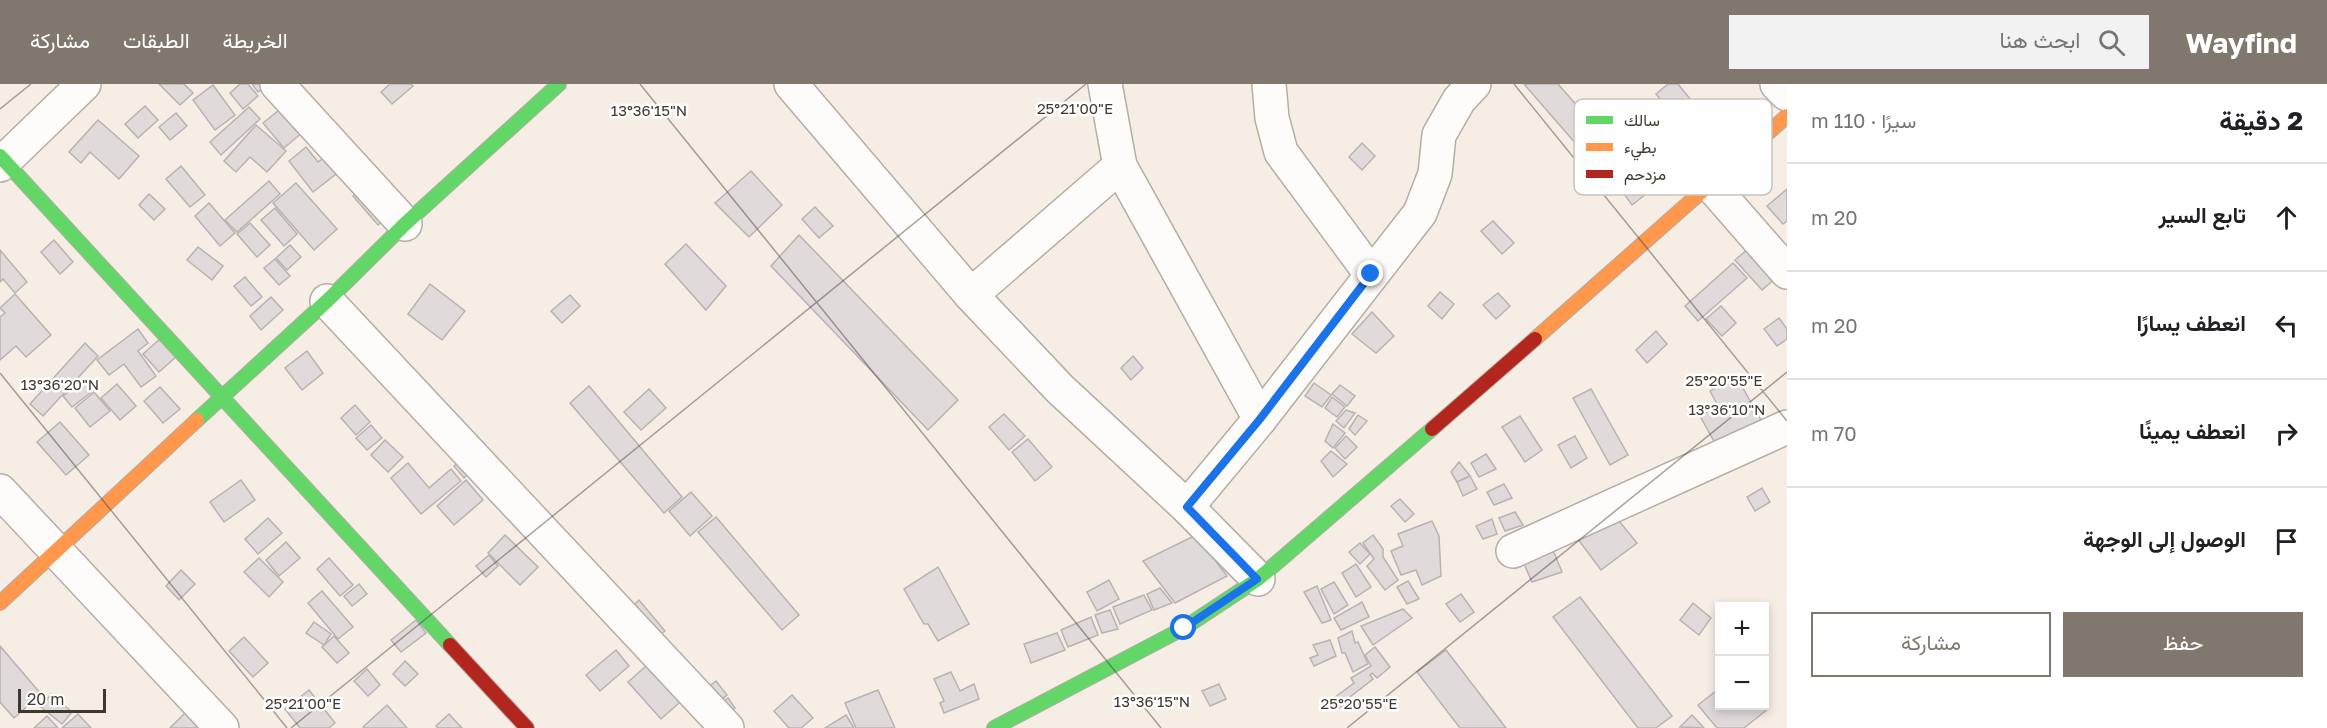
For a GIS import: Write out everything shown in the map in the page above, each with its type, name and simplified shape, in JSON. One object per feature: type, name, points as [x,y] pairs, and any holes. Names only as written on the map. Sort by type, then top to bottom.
[{"type":"street","points":[[84,84],[2,161],[527,728]]},
{"type":"street","points":[[277,84],[405,224]]},
{"type":"street","points":[[0,603],[220,397],[327,301],[405,224],[559,84]]},
{"type":"street","points":[[791,84],[971,295],[1060,389],[1187,507],[1257,579]]},
{"type":"street","points":[[1106,84],[1120,166],[1260,419]]},
{"type":"street","points":[[1269,84],[1272,118],[1281,152],[1371,274]]},
{"type":"street","points":[[1187,507],[1260,419],[1419,213],[1435,174],[1439,135],[1459,100],[1474,84]]},
{"type":"street","points":[[1777,84],[1787,94]]},
{"type":"street","points":[[1772,129],[1787,116]]},
{"type":"street","points":[[971,295],[1120,166]]},
{"type":"street","points":[[994,728],[1184,628],[1257,579],[1447,416],[1698,195]]},
{"type":"street","points":[[1720,195],[1787,272]]},
{"type":"street","points":[[327,301],[727,728]]},
{"type":"street","points":[[1513,551],[1787,427]]},
{"type":"street","points":[[0,491],[222,728]]},
{"type":"building","points":[[159,84],[184,84],[193,93],[180,105]]},
{"type":"building","points":[[240,84],[248,84],[258,96],[243,109],[230,93]]},
{"type":"building","points":[[252,84],[269,84],[258,92]]},
{"type":"building","points":[[390,84],[411,84],[413,86],[392,104],[381,92]]},
{"type":"building","points":[[1524,84],[1558,84],[1574,102],[1574,142]]},
{"type":"building","points":[[1668,84],[1678,84],[1690,99],[1660,99],[1656,94]]},
{"type":"building","points":[[213,85],[235,115],[215,130],[193,100]]},
{"type":"building","points":[[145,106],[158,120],[138,138],[125,124]]},
{"type":"building","points":[[249,107],[260,119],[221,155],[210,142]]},
{"type":"building","points":[[283,107],[303,132],[284,148],[263,123]]},
{"type":"building","points":[[176,113],[187,126],[170,140],[159,127]]},
{"type":"building","points":[[98,120],[139,156],[119,179],[90,152],[81,163],[69,152]]},
{"type":"building","points":[[256,125],[286,151],[267,172],[250,157],[236,172],[224,161]]},
{"type":"building","points":[[1362,143],[1375,156],[1362,170],[1349,157]]},
{"type":"building","points":[[306,147],[318,162],[337,148],[349,164],[313,192],[289,161]]},
{"type":"building","points":[[181,166],[205,195],[190,207],[166,179]]},
{"type":"building","points":[[751,171],[782,205],[749,237],[715,203]]},
{"type":"building","points":[[269,181],[280,194],[237,232],[225,220]]},
{"type":"building","points":[[369,182],[394,211],[378,225],[353,196]]},
{"type":"building","points":[[296,183],[337,229],[314,250],[273,203]]},
{"type":"building","points":[[1787,189],[1787,221],[1783,224],[1767,206]]},
{"type":"building","points":[[149,194],[165,209],[154,220],[139,205]]},
{"type":"building","points":[[1625,195],[1645,195],[1632,205]]},
{"type":"building","points":[[209,203],[235,233],[220,246],[195,216]]},
{"type":"building","points":[[815,207],[833,226],[819,238],[802,219]]},
{"type":"building","points":[[275,208],[297,234],[284,246],[261,220]]},
{"type":"building","points":[[1493,221],[1514,243],[1502,254],[1481,231]]},
{"type":"building","points":[[250,223],[270,245],[257,257],[237,234]]},
{"type":"building","points":[[799,235],[958,400],[928,430],[771,266]]},
{"type":"building","points":[[54,240],[73,262],[60,274],[41,252]]},
{"type":"building","points":[[686,244],[726,286],[706,310],[665,264]]},
{"type":"building","points":[[290,245],[301,257],[287,270],[276,258]]},
{"type":"building","points":[[198,247],[223,266],[212,280],[187,260]]},
{"type":"building","points":[[1748,249],[1776,278],[1762,290],[1735,260]]},
{"type":"building","points":[[0,250],[27,282],[15,293],[3,279],[0,282]]},
{"type":"building","points":[[275,259],[290,276],[279,285],[264,268]]},
{"type":"building","points":[[1733,263],[1747,278],[1698,321],[1685,306]]},
{"type":"building","points":[[245,277],[262,297],[251,306],[234,286]]},
{"type":"building","points":[[430,284],[465,311],[442,340],[408,314]]},
{"type":"building","points":[[1440,292],[1454,304],[1442,319],[1428,306]]},
{"type":"building","points":[[1498,293],[1510,306],[1496,319],[1483,305]]},
{"type":"building","points":[[15,294],[51,335],[26,357],[16,346],[0,360],[0,317],[5,313],[0,308]]},
{"type":"building","points":[[570,295],[580,306],[562,323],[551,311]]},
{"type":"building","points":[[271,297],[283,310],[261,330],[250,316]]},
{"type":"building","points":[[1721,306],[1736,323],[1722,336],[1706,319]]},
{"type":"building","points":[[1372,312],[1394,336],[1376,353],[1352,334]]},
{"type":"building","points":[[1779,318],[1787,329],[1787,339],[1777,346],[1764,329]]},
{"type":"building","points":[[138,329],[148,343],[138,351],[156,376],[141,387],[124,364],[109,375],[97,360]]},
{"type":"building","points":[[170,330],[186,348],[159,372],[143,354]]},
{"type":"building","points":[[1656,331],[1667,344],[1647,363],[1636,350]]},
{"type":"building","points":[[85,343],[98,356],[43,416],[30,404]]},
{"type":"building","points":[[307,351],[323,373],[302,390],[285,368]]},
{"type":"building","points":[[1133,356],[1143,368],[1131,380],[1121,368]]},
{"type":"building","points":[[1736,376],[1761,420],[1716,445],[1700,416],[1718,406],[1710,391]]},
{"type":"building","points":[[85,379],[94,390],[72,407],[63,396]]},
{"type":"building","points":[[1314,383],[1331,395],[1322,407],[1305,396]]},
{"type":"building","points":[[117,384],[136,406],[120,420],[101,398]]},
{"type":"building","points":[[1340,385],[1355,396],[1347,406],[1332,394]]},
{"type":"building","points":[[589,386],[682,497],[664,513],[570,403]]},
{"type":"building","points":[[160,387],[180,409],[163,423],[144,401]]},
{"type":"building","points":[[649,389],[666,408],[641,430],[624,412]]},
{"type":"building","points":[[1591,389],[1628,455],[1610,465],[1573,398]]},
{"type":"building","points":[[94,392],[110,411],[90,427],[75,408]]},
{"type":"building","points":[[1332,397],[1345,407],[1337,417],[1325,408]]},
{"type":"building","points":[[355,405],[370,422],[356,435],[341,418]]},
{"type":"building","points":[[1346,410],[1355,413],[1344,428],[1336,421]]},
{"type":"building","points":[[1004,414],[1025,436],[1009,450],[989,427]]},
{"type":"building","points":[[1358,415],[1367,421],[1355,435],[1349,429]]},
{"type":"building","points":[[1520,416],[1542,450],[1525,462],[1502,427]]},
{"type":"building","points":[[60,422],[89,455],[66,475],[37,442]]},
{"type":"building","points":[[1333,424],[1345,433],[1333,448],[1325,441]]},
{"type":"building","points":[[371,425],[382,438],[367,450],[356,438]]},
{"type":"building","points":[[1346,436],[1357,447],[1345,459],[1335,448]]},
{"type":"building","points":[[1575,436],[1587,458],[1571,468],[1558,445]]},
{"type":"building","points":[[1028,439],[1052,467],[1035,481],[1012,452]]},
{"type":"building","points":[[385,440],[403,457],[388,472],[371,455]]},
{"type":"building","points":[[1331,451],[1347,464],[1333,477],[1321,461]]},
{"type":"building","points":[[468,454],[478,465],[464,478],[454,466]]},
{"type":"building","points":[[1486,454],[1496,469],[1479,477],[1471,463]]},
{"type":"building","points":[[1459,462],[1470,476],[1457,482],[1451,472]]},
{"type":"building","points":[[408,463],[429,488],[451,469],[461,481],[421,514],[391,478]]},
{"type":"building","points":[[1470,476],[1477,489],[1463,496],[1457,482]]},
{"type":"building","points":[[241,480],[255,500],[224,522],[210,502]]},
{"type":"building","points":[[466,480],[483,500],[454,525],[437,506]]},
{"type":"building","points":[[1504,484],[1512,498],[1494,505],[1487,492]]},
{"type":"building","points":[[1762,488],[1770,502],[1755,511],[1747,497]]},
{"type":"building","points":[[691,492],[712,516],[690,536],[669,511]]},
{"type":"building","points":[[1400,499],[1414,514],[1405,522],[1391,506]]},
{"type":"building","points":[[1611,511],[1637,543],[1601,570],[1577,538]]},
{"type":"building","points":[[1515,512],[1523,525],[1505,531],[1499,518]]},
{"type":"building","points":[[716,517],[799,615],[782,630],[698,532]]},
{"type":"building","points":[[268,518],[282,533],[258,554],[245,539]]},
{"type":"building","points":[[1492,519],[1497,534],[1483,539],[1476,526]]},
{"type":"building","points":[[1432,521],[1439,536],[1441,576],[1422,585],[1416,570],[1401,575],[1391,551],[1403,546],[1398,534]]},
{"type":"building","points":[[505,535],[538,567],[520,585],[488,553]]},
{"type":"building","points":[[1196,535],[1227,576],[1175,603],[1143,561]]},
{"type":"building","points":[[1373,535],[1383,549],[1383,557],[1398,580],[1385,590],[1367,566],[1374,559],[1363,543]]},
{"type":"building","points":[[286,542],[300,558],[279,576],[266,560]]},
{"type":"building","points":[[1360,543],[1370,554],[1360,564],[1349,552]]},
{"type":"building","points":[[1551,545],[1562,572],[1532,582],[1521,557]]},
{"type":"building","points":[[489,555],[498,566],[486,577],[476,566]]},
{"type":"building","points":[[259,558],[283,582],[269,597],[244,572]]},
{"type":"building","points":[[329,558],[353,585],[340,596],[317,569]]},
{"type":"building","points":[[1356,564],[1371,587],[1356,597],[1342,573]]},
{"type":"building","points":[[938,567],[969,624],[938,641],[928,624],[924,624],[904,589]]},
{"type":"building","points":[[181,570],[195,584],[179,600],[166,586]]},
{"type":"building","points":[[1109,580],[1119,599],[1097,611],[1087,592]]},
{"type":"building","points":[[1408,581],[1419,599],[1407,604],[1397,587]]},
{"type":"building","points":[[1334,582],[1348,605],[1334,614],[1321,589]]},
{"type":"building","points":[[359,584],[367,594],[352,606],[344,596]]},
{"type":"building","points":[[1317,586],[1331,620],[1322,623],[1304,592]]},
{"type":"building","points":[[1160,588],[1172,603],[1154,610],[1147,594]]},
{"type":"building","points":[[322,591],[353,627],[338,639],[308,603]]},
{"type":"building","points":[[1461,594],[1474,612],[1460,622],[1446,604]]},
{"type":"building","points":[[1144,595],[1152,610],[1120,624],[1113,607]]},
{"type":"building","points":[[1580,597],[1672,716],[1656,728],[1638,728],[1553,617]]},
{"type":"building","points":[[639,600],[665,631],[651,643],[625,613]]},
{"type":"building","points":[[1362,602],[1369,617],[1341,630],[1334,618]]},
{"type":"building","points":[[1693,603],[1711,618],[1699,635],[1680,620]]},
{"type":"building","points":[[1403,609],[1412,618],[1373,645],[1361,626]]},
{"type":"building","points":[[1110,610],[1118,629],[1102,633],[1095,615]]},
{"type":"building","points":[[1091,617],[1098,635],[1068,647],[1061,630]]},
{"type":"building","points":[[416,620],[426,633],[401,652],[391,640]]},
{"type":"building","points":[[314,622],[331,634],[324,645],[306,633]]},
{"type":"building","points":[[1352,631],[1355,643],[1358,642],[1368,664],[1353,672],[1345,653],[1342,653],[1338,638]]},
{"type":"building","points":[[1057,633],[1065,650],[1031,663],[1024,644]]},
{"type":"building","points":[[334,636],[349,653],[337,663],[322,647]]},
{"type":"building","points":[[244,637],[268,663],[253,677],[229,651]]},
{"type":"building","points":[[1330,640],[1336,656],[1314,666],[1310,658],[1318,655],[1313,645]]},
{"type":"building","points":[[0,646],[41,694],[14,718],[0,702]]},
{"type":"building","points":[[1375,647],[1390,667],[1377,678],[1372,673],[1370,675],[1373,679],[1339,708],[1331,700],[1354,683],[1351,678],[1371,666],[1365,655]]},
{"type":"building","points":[[616,650],[629,666],[600,691],[586,675]]},
{"type":"building","points":[[1446,650],[1506,728],[1460,728],[1417,672]]},
{"type":"building","points":[[663,651],[696,688],[661,719],[628,682]]},
{"type":"building","points":[[405,661],[418,674],[405,686],[393,674]]},
{"type":"building","points":[[367,669],[380,685],[368,696],[354,681]]},
{"type":"building","points":[[951,672],[960,691],[974,684],[979,699],[944,713],[940,703],[944,701],[934,679]]},
{"type":"building","points":[[716,681],[727,695],[714,705],[703,691]]},
{"type":"building","points":[[1219,684],[1226,699],[1210,706],[1202,691]]},
{"type":"building","points":[[309,690],[335,723],[329,728],[300,728],[285,709]]},
{"type":"building","points":[[878,690],[895,728],[856,728],[845,703]]},
{"type":"building","points":[[1715,692],[1715,710],[1767,710],[1744,728],[1717,728],[1698,705]]},
{"type":"building","points":[[51,694],[72,712],[62,724],[41,707]]},
{"type":"building","points":[[792,695],[813,718],[801,728],[789,728],[774,711]]},
{"type":"building","points":[[728,698],[735,708],[720,719],[712,709]]},
{"type":"building","points":[[387,705],[407,728],[363,727]]},
{"type":"building","points":[[185,713],[198,725],[195,728],[170,728]]},
{"type":"building","points":[[78,714],[91,728],[62,728]]},
{"type":"building","points":[[449,714],[462,728],[438,728],[436,726]]},
{"type":"building","points":[[846,715],[854,728],[825,728]]},
{"type":"building","points":[[1692,715],[1704,728],[1680,727]]},
{"type":"building","points":[[47,716],[58,728],[34,728]]},
{"type":"traffic: fast","points":[[197,420],[327,301],[405,224],[559,84]]},
{"type":"traffic: fast","points":[[0,156],[450,645]]},
{"type":"traffic: fast","points":[[994,728],[1184,628],[1258,579],[1432,429]]},
{"type":"traffic: slow","points":[[1772,129],[1787,116]]},
{"type":"traffic: slow","points":[[1535,339],[1698,195]]},
{"type":"traffic: slow","points":[[0,603],[197,420]]},
{"type":"traffic: jam","points":[[1432,429],[1535,339]]},
{"type":"traffic: jam","points":[[450,645],[527,728]]},
{"type":"route","points":[[1184,628],[1257,579],[1187,507],[1260,419],[1371,274]]}]
